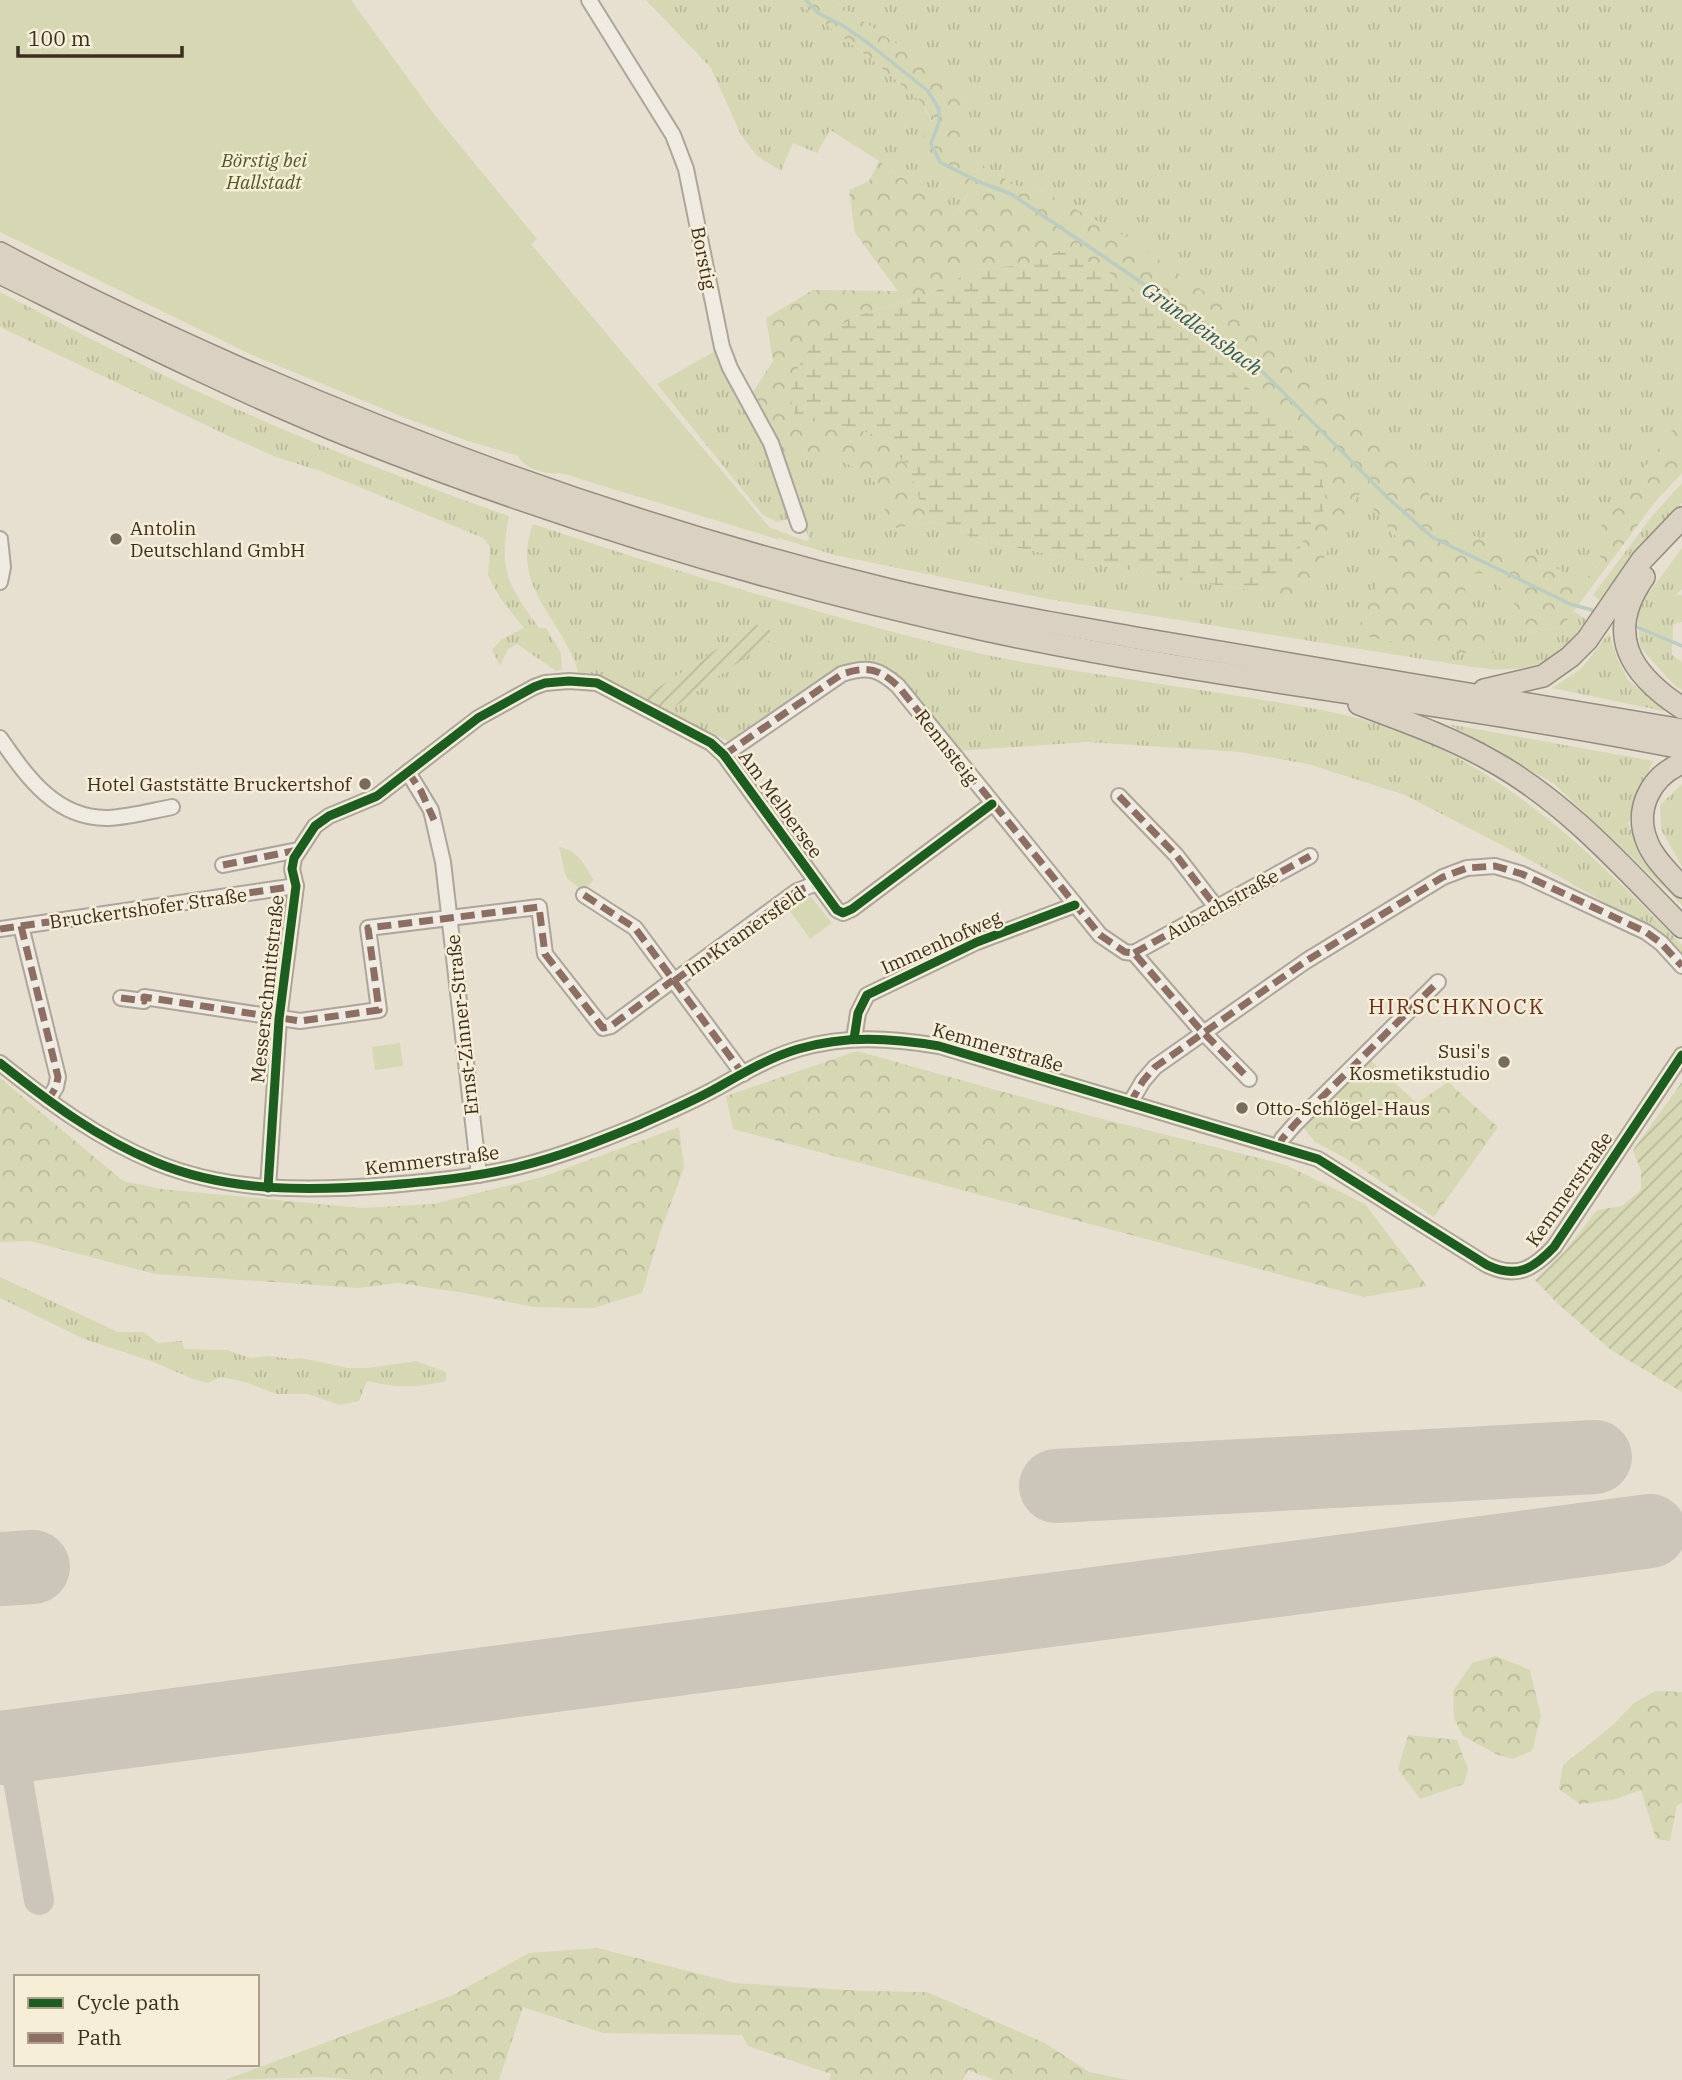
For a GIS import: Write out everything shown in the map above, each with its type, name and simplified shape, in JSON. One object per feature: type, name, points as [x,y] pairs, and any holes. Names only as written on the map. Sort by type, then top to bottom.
[{"type":"highway","points":[[0,253],[164,335],[359,420],[477,465],[697,536],[880,587],[985,611],[1216,653],[1682,730]]},
{"type":"highway","points":[[0,273],[159,351],[351,436],[587,521],[791,583],[946,621],[1097,651],[1591,730],[1682,748]]},
{"type":"highway","points":[[1682,518],[1642,559],[1619,606],[1631,660],[1651,686],[1682,708]]},
{"type":"highway","points":[[1469,693],[1543,676],[1570,657],[1596,626],[1633,594],[1648,572],[1682,537]]},
{"type":"highway","points":[[1307,686],[1426,730],[1492,761],[1518,777],[1589,833],[1682,926]]},
{"type":"highway","points":[[1682,763],[1669,769],[1651,787],[1642,811],[1648,845],[1682,887]]},
{"type":"street","name":"Borstig","points":[[589,0],[673,135],[686,169],[722,347],[730,368],[771,443],[799,525]]},
{"type":"street","points":[[0,539],[3,567],[0,582]]},
{"type":"street","name":"Rennsteig","points":[[724,755],[842,674],[859,668],[886,676],[898,686],[1100,935],[1125,952],[1134,953],[1204,1033],[1250,1079]]},
{"type":"street","name":"Am Melbersee","points":[[408,772],[478,718],[534,687],[569,681],[597,683],[711,743],[724,755],[837,910],[843,912],[852,909],[992,804]]},
{"type":"street","points":[[0,738],[38,789],[71,811],[106,818],[172,807]]},
{"type":"street","points":[[223,865],[298,850],[315,826],[329,816],[377,796],[408,772]]},
{"type":"street","name":"Ernst-Zinner-Straße","points":[[408,772],[430,810],[443,862],[479,1175]]},
{"type":"street","points":[[1119,796],[1176,855],[1216,907]]},
{"type":"street","name":"Messerschmittstraße","points":[[268,1188],[279,1019],[296,886],[292,869],[298,850]]},
{"type":"street","name":"Aubachstraße","points":[[1134,953],[1310,856]]},
{"type":"street","points":[[1130,1103],[1155,1067],[1261,991],[1443,877],[1474,866],[1495,866],[1522,874],[1646,932],[1661,943],[1682,966]]},
{"type":"street","name":"Im Kramersfeld","points":[[673,980],[797,891],[817,883]]},
{"type":"street","name":"Bruckertshofer Straße","points":[[0,929],[296,886]]},
{"type":"street","name":"Im Kramersfeld","points":[[584,895],[635,928],[743,1074]]},
{"type":"street","name":"Immenhofweg","points":[[854,1039],[858,1013],[867,995],[977,942],[1075,905]]},
{"type":"street","name":"Ernst-Zinner-Straße","points":[[279,1019],[300,1021],[379,1010],[368,928],[539,907],[545,954],[603,1028],[611,1026],[673,980]]},
{"type":"street","points":[[21,926],[58,1077],[56,1087],[48,1100]]},
{"type":"street","points":[[1279,1147],[1282,1139],[1295,1124],[1438,982]]},
{"type":"street","points":[[121,998],[144,1002],[144,997],[279,1019]]},
{"type":"street","name":"Kemmerstraße","points":[[0,1063],[93,1131],[158,1163],[219,1181],[268,1188],[354,1188],[479,1175],[522,1166],[596,1142],[689,1102],[772,1058],[796,1049],[854,1039],[891,1039],[939,1046],[1318,1159],[1487,1265],[1505,1272],[1523,1270],[1540,1262],[1554,1247],[1682,1055]]},
{"type":"green space","name":"Börstig bei Hallstadt","points":[[0,0],[351,0],[434,114],[537,239],[531,244],[780,540],[561,473],[536,470],[521,461],[518,456],[408,419],[250,354],[0,232]]},
{"type":"green space","points":[[646,0],[794,0],[875,62],[921,102],[968,194],[955,215],[830,130],[817,153],[793,143],[781,171],[757,156],[741,135],[711,68]]},
{"type":"green space","points":[[794,0],[832,0],[961,88],[964,154],[1017,186],[1040,190],[1125,236],[1206,293],[1424,475],[1437,524],[1533,555],[1583,583],[1603,559],[1589,545],[1596,533],[1682,417],[1682,473],[1655,502],[1562,627],[1530,633],[1511,598],[1485,573],[1460,574],[1473,614],[1494,635],[1494,653],[1445,653],[1356,634],[1397,538],[1360,493],[1297,606],[1276,600],[1261,591],[1288,566],[1064,249],[1028,264],[974,270],[930,294],[853,317],[810,421],[854,428],[880,437],[906,464],[917,488],[920,504],[933,522],[884,530],[885,497],[868,473],[832,454],[781,453],[751,395],[773,361],[766,318],[813,290],[898,291],[855,233],[849,190],[869,181],[879,161],[955,215],[968,195],[931,173],[921,142],[932,121],[921,102],[875,62]]},
{"type":"green space","points":[[832,0],[1682,0],[1682,417],[1589,545],[1603,558],[1583,584],[1533,555],[1436,524],[1424,475],[1041,190],[1017,186],[963,154],[961,88]]},
{"type":"green space","points":[[1064,249],[1107,271],[1219,357],[1318,461],[1327,505],[1288,566],[1261,591],[1180,580],[970,536],[933,522],[920,504],[917,488],[906,464],[880,437],[854,428],[810,421],[795,415],[791,401],[792,378],[811,346],[853,317],[930,294],[974,270],[1028,264]]},
{"type":"green space","points":[[0,292],[162,375],[265,422],[427,487],[509,516],[505,551],[508,576],[528,613],[539,628],[546,628],[561,653],[562,670],[556,671],[517,644],[508,649],[500,666],[492,650],[502,639],[524,628],[500,598],[488,575],[490,547],[483,538],[323,472],[276,457],[0,327]]},
{"type":"green space","points":[[717,350],[758,421],[790,507],[788,519],[777,522],[763,515],[657,384]]},
{"type":"green space","points":[[781,453],[832,454],[868,473],[885,497],[885,530],[933,522],[1008,546],[1180,580],[1261,591],[1276,600],[1360,493],[1397,538],[1357,634],[1494,635],[1473,614],[1459,573],[1485,572],[1511,598],[1530,633],[1562,627],[1573,611],[1587,620],[1558,653],[1544,661],[1514,669],[1466,666],[1048,599],[835,555],[551,469],[774,529],[806,541],[809,539]]},
{"type":"green space","points":[[1682,483],[1682,503],[1651,534],[1601,601],[1593,595],[1652,516]]},
{"type":"green space","points":[[533,524],[727,585],[956,648],[1022,662],[1313,708],[1372,722],[1410,735],[1487,775],[1556,826],[1621,884],[1682,945],[1682,961],[1652,929],[1521,855],[1405,795],[1308,764],[1240,752],[1087,742],[956,751],[870,665],[734,744],[667,712],[778,634],[641,699],[606,682],[579,675],[572,655],[533,585],[528,567],[527,547]]},
{"type":"green space","points":[[1682,548],[1682,589],[1676,595],[1682,595],[1682,622],[1673,624],[1672,655],[1682,662],[1682,690],[1676,687],[1640,647],[1637,609]]},
{"type":"green space","points":[[755,624],[779,634],[667,712],[641,699]]},
{"type":"green space","points":[[1609,633],[1628,680],[1668,712],[1552,688],[1581,669]]},
{"type":"green space","points":[[1448,724],[1653,761],[1628,824],[1645,854],[1682,898],[1682,905],[1553,783]]},
{"type":"green space","points":[[1682,784],[1682,867],[1661,829],[1660,805]]},
{"type":"green space","points":[[559,847],[576,855],[594,880],[582,890],[566,877]]},
{"type":"green space","points":[[807,896],[811,897],[832,923],[810,939],[790,911],[790,907]]},
{"type":"green space","points":[[400,1043],[403,1066],[375,1070],[372,1047]]},
{"type":"green space","points":[[857,1051],[1083,1114],[1286,1165],[1365,1204],[1427,1286],[1364,1297],[733,1129],[726,1096]]},
{"type":"green space","points":[[1371,1061],[1417,1103],[1448,1082],[1498,1127],[1434,1217],[1347,1159],[1315,1142],[1303,1127]]},
{"type":"green space","points":[[0,1078],[123,1181],[162,1189],[362,1208],[433,1204],[542,1177],[679,1127],[684,1168],[642,1293],[593,1308],[533,1307],[398,1283],[359,1288],[155,1274],[30,1241],[0,1242]]},
{"type":"green space","points":[[1682,1082],[1682,1392],[1611,1350],[1535,1280],[1564,1252],[1597,1210],[1622,1206],[1641,1190],[1641,1171],[1633,1150]]},
{"type":"green space","points":[[0,1277],[118,1332],[143,1332],[158,1343],[182,1341],[184,1349],[227,1350],[250,1358],[301,1358],[348,1368],[416,1361],[446,1372],[446,1381],[406,1386],[367,1381],[359,1401],[339,1405],[308,1394],[276,1394],[245,1382],[220,1377],[208,1383],[84,1339],[0,1298]]},
{"type":"green space","points":[[1496,1656],[1530,1670],[1541,1716],[1532,1751],[1513,1759],[1496,1754],[1463,1736],[1454,1718],[1453,1691],[1472,1663]]},
{"type":"green space","points":[[1655,1691],[1682,1692],[1682,1803],[1677,1805],[1670,1841],[1656,1839],[1641,1790],[1613,1800],[1580,1804],[1559,1789],[1563,1765],[1613,1725],[1634,1703]]},
{"type":"green space","points":[[1408,1735],[1457,1740],[1468,1769],[1464,1784],[1420,1799],[1398,1769]]},
{"type":"green space","points":[[597,1948],[735,1983],[927,1992],[1045,2043],[1089,2072],[1129,2080],[994,2080],[968,2070],[963,2080],[829,2080],[831,2074],[748,2046],[742,2035],[603,2033],[523,2007],[499,2080],[356,2080],[322,2077],[225,2080],[453,1995],[529,1953]]},
{"type":"waterway","name":"Gründleinsbach","points":[[806,0],[818,13],[868,43],[928,91],[939,109],[939,122],[931,144],[940,162],[977,181],[1011,194],[1194,318],[1252,361],[1387,497],[1432,537],[1570,604],[1599,612]]},
{"type":"waterway","name":"Gründleinsbach","points":[[1632,625],[1682,646]]},
{"type":"taxiway","points":[[0,1752],[10,1758],[16,1768],[24,1751],[43,1742]]},
{"type":"taxiway","points":[[16,1768],[39,1900]]},
{"type":"runway","points":[[1056,1486],[1595,1457]]},
{"type":"runway","points":[[0,1748],[1650,1531]]},
{"type":"runway","points":[[0,1569],[33,1567]]},
{"type":"marked path","points":[[724,755],[842,674],[872,670],[884,675],[898,686],[1100,935],[1125,952],[1134,953],[1199,1028],[1249,1079]]},
{"type":"marked path","points":[[408,772],[421,791],[434,820]]},
{"type":"marked path","points":[[1119,796],[1176,855],[1216,907]]},
{"type":"marked path","points":[[223,865],[298,850]]},
{"type":"marked path","points":[[1134,953],[1310,856]]},
{"type":"marked path","points":[[1130,1103],[1155,1067],[1306,961],[1443,877],[1467,868],[1495,866],[1522,874],[1646,932],[1661,943],[1682,966]]},
{"type":"marked path","points":[[674,981],[797,891],[817,883]]},
{"type":"marked path","points":[[0,929],[296,886]]},
{"type":"marked path","points":[[584,895],[635,928],[743,1074]]},
{"type":"marked path","points":[[121,998],[144,1001],[144,997],[300,1021],[379,1010],[368,928],[539,907],[545,954],[603,1028],[611,1026],[673,980]]},
{"type":"marked path","points":[[21,926],[58,1077],[56,1087],[48,1100]]},
{"type":"marked path","points":[[1279,1147],[1282,1139],[1295,1124],[1438,982]]},
{"type":"cycle path","points":[[268,1188],[279,1019],[296,886],[292,869],[294,858],[315,826],[329,816],[377,796],[478,718],[534,687],[569,681],[597,683],[711,743],[724,755],[837,910],[843,913],[992,804]]},
{"type":"cycle path","points":[[854,1039],[858,1013],[867,995],[977,942],[1075,905]]},
{"type":"cycle path","points":[[0,1063],[74,1118],[113,1142],[155,1162],[212,1180],[301,1189],[390,1185],[505,1170],[597,1142],[641,1124],[765,1062],[798,1049],[868,1039],[921,1043],[939,1046],[1318,1159],[1487,1265],[1516,1271],[1524,1270],[1539,1261],[1554,1247],[1682,1055]]},
{"type":"place","name":"Antolin Deutschland GmbH","points":[[116,539]]},
{"type":"place","name":"Hotel Gaststätte Bruckertshof","points":[[365,784]]},
{"type":"place","name":"Susi's Kosmetikstudio","points":[[1504,1062]]},
{"type":"place","name":"Otto-Schlögel-Haus","points":[[1242,1108]]},
{"type":"district","name":"HIRSCHKNOCK","points":[[1457,1007]]}]
